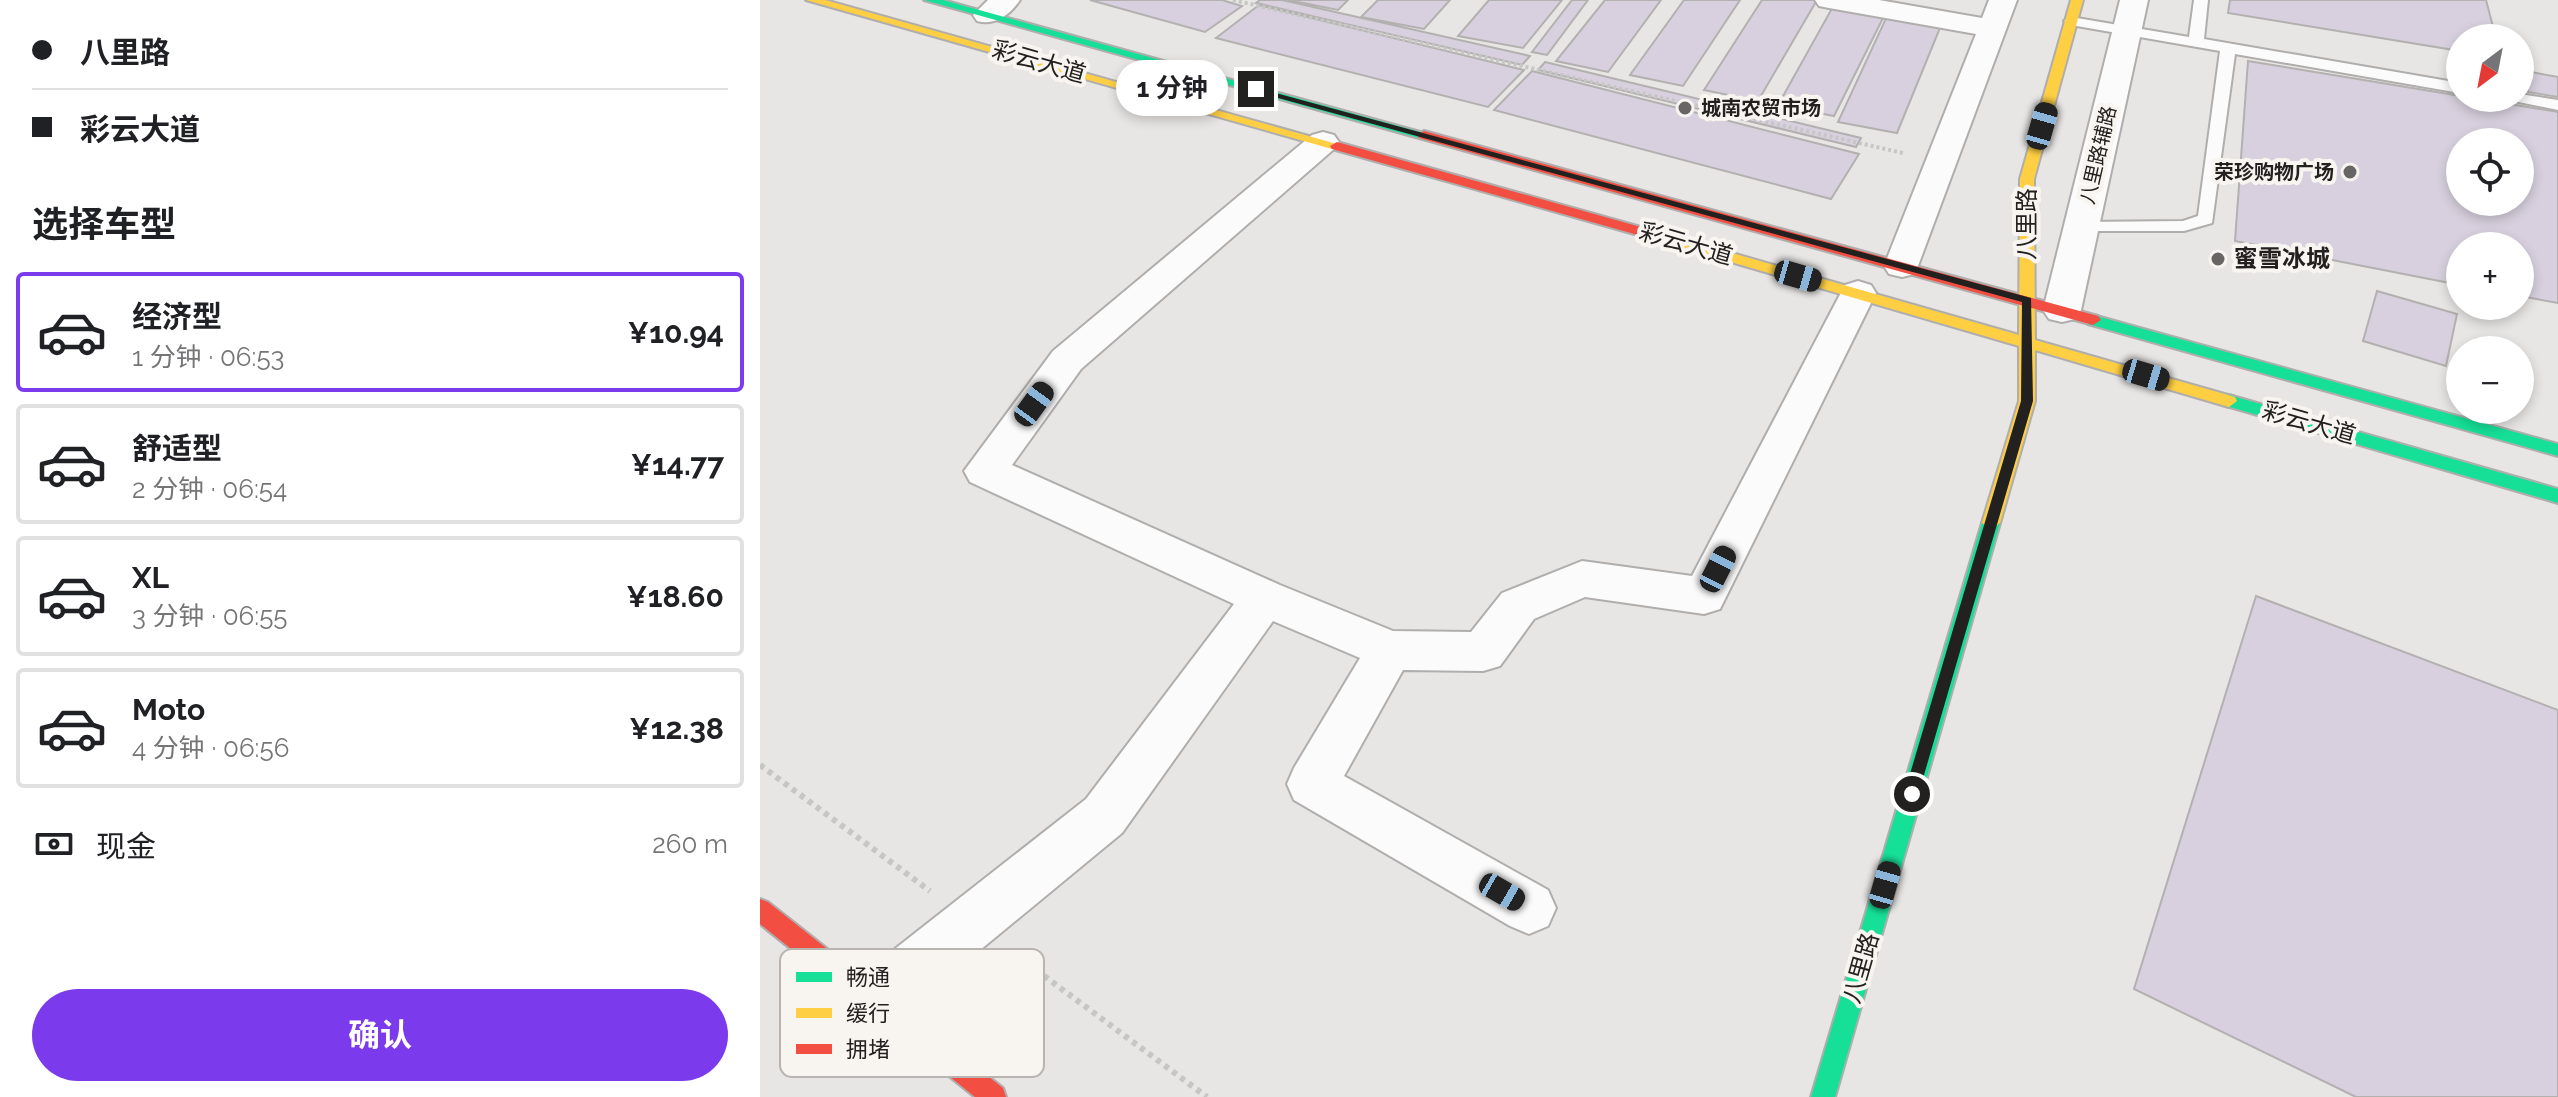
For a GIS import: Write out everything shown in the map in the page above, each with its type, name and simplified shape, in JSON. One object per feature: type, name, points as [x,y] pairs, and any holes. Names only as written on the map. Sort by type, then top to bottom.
[{"type":"main road","name":"彩云大道","points":[[812,0],[1858,293],[2558,496]]},
{"type":"main road","name":"彩云大道","points":[[930,0],[997,8],[2558,450]]},
{"type":"main road","name":"八里路","points":[[1823,1097],[2027,401],[2027,179],[2077,0]]},
{"type":"main road","points":[[760,910],[809,949]]},
{"type":"main road","points":[[969,1077],[994,1097]]},
{"type":"street","points":[[1829,0],[1997,14],[1902,266]]},
{"type":"street","name":"八里路辅路","points":[[2062,310],[2130,16]]},
{"type":"street","points":[[1323,142],[1067,360],[985,471],[1264,598],[1390,650],[1483,652],[1518,606],[1582,579],[1704,596],[1858,293]]},
{"type":"street","points":[[939,949],[1104,816],[1264,598]]},
{"type":"street","points":[[1390,650],[1312,784],[1529,908]]},
{"type":"lane","points":[[2196,43],[2201,0]]},
{"type":"lane","points":[[2071,21],[2130,16],[2196,43],[2446,86]]},
{"type":"lane","points":[[2081,227],[2184,226],[2206,219],[2228,48]]},
{"type":"lane","points":[[2534,101],[2558,105]]},
{"type":"path","points":[[1233,0],[1941,162]]},
{"type":"building","points":[[1090,0],[1222,0],[1242,6],[1205,32]]},
{"type":"building","points":[[1260,0],[1282,0],[1530,56],[1522,65],[1256,3]]},
{"type":"building","points":[[1288,0],[1348,0],[1338,10]]},
{"type":"building","points":[[1378,0],[1450,0],[1424,29],[1361,17]]},
{"type":"building","points":[[1489,0],[1562,0],[1523,48],[1458,36]]},
{"type":"building","points":[[1572,0],[1588,0],[1547,55],[1532,52]]},
{"type":"building","points":[[1605,0],[1661,0],[1608,72],[1556,61]]},
{"type":"building","points":[[1684,0],[1740,0],[1683,86],[1630,75]]},
{"type":"building","points":[[1762,0],[1817,0],[1758,101],[1704,90]]},
{"type":"building","points":[[2230,0],[2486,0],[2492,24],[2446,24],[2446,49],[2228,13]]},
{"type":"building","points":[[1835,3],[1886,12],[1834,116],[1778,105]]},
{"type":"building","points":[[1259,5],[1524,70],[1488,107],[1216,38]]},
{"type":"building","points":[[1888,14],[1942,23],[1897,133],[1838,122]]},
{"type":"building","name":"荣珍购物广场","points":[[2248,61],[2446,94],[2446,112],[2534,112],[2534,108],[2558,112],[2558,303],[2534,299],[2534,232],[2446,232],[2446,282],[2235,241]]},
{"type":"building","points":[[1545,62],[1861,138],[1856,147],[1538,70]]},
{"type":"building","points":[[1532,71],[1859,154],[1831,199],[1494,110]]},
{"type":"building","points":[[2534,73],[2558,77],[2558,97],[2534,93]]},
{"type":"building","points":[[2377,291],[2446,311],[2446,320],[2456,320],[2452,336],[2446,336],[2446,366],[2363,341]]},
{"type":"building","points":[[2256,596],[2558,710],[2558,1097],[2356,1097],[2134,989]]},
{"type":"traffic: fast","points":[[930,0],[1424,135]]},
{"type":"traffic: fast","points":[[2093,320],[2558,450]]},
{"type":"traffic: fast","points":[[2229,401],[2558,496]]},
{"type":"traffic: fast","points":[[1823,1097],[1991,523]]},
{"type":"traffic: slow","points":[[812,0],[1337,146]]},
{"type":"traffic: slow","points":[[1991,523],[2027,401],[2027,179],[2077,0]]},
{"type":"traffic: slow","points":[[1650,234],[2229,401]]},
{"type":"traffic: jam","points":[[1424,135],[2093,320]]},
{"type":"traffic: jam","points":[[1337,146],[1650,234]]},
{"type":"traffic: jam","points":[[760,910],[809,949]]},
{"type":"traffic: jam","points":[[969,1077],[994,1097]]},
{"type":"place","name":"城南农贸市场","points":[[1685,108]]},
{"type":"place","name":"荣珍购物广场","points":[[2350,172]]},
{"type":"place","name":"蜜雪冰城","points":[[2218,259]]},
{"type":"route","points":[[1256,89],[2027,300],[2027,401],[1912,794]]}]
